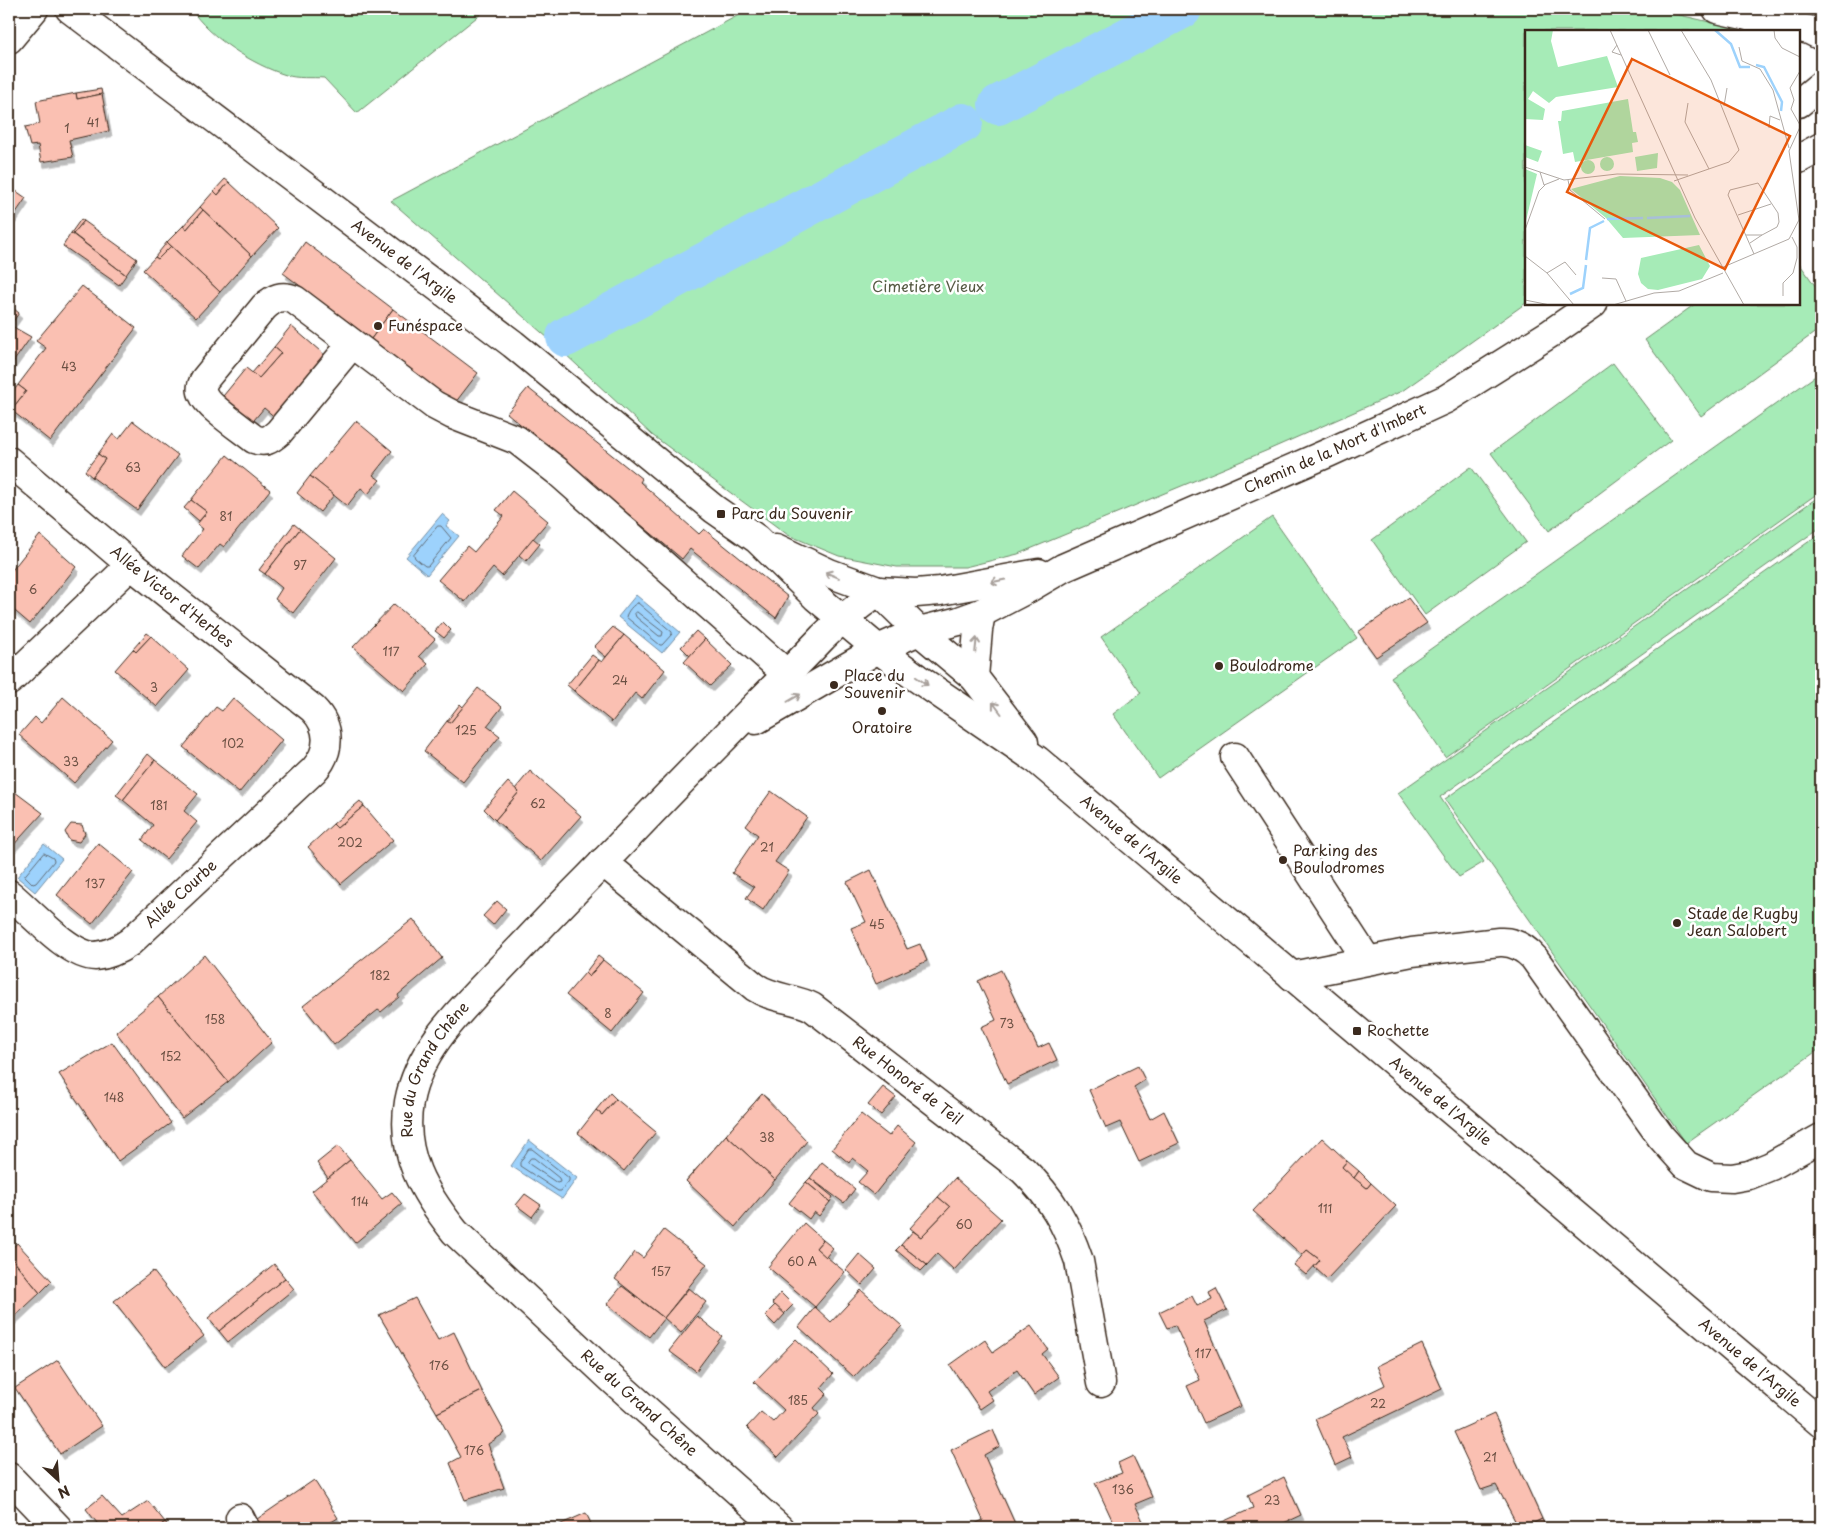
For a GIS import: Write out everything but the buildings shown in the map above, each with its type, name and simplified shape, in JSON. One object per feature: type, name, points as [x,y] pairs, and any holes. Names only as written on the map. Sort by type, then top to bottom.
[{"type":"street","points":[[9,40],[34,9]]},
{"type":"street","name":"Avenue de l'Argile","points":[[70,9],[513,344],[714,509],[756,539],[841,620],[877,637],[917,678],[1037,760],[1821,1423]]},
{"type":"street","points":[[1717,9],[1809,30],[1821,36]]},
{"type":"street","points":[[1800,102],[1821,85]]},
{"type":"street","points":[[1800,158],[1821,147]]},
{"type":"street","points":[[352,344],[278,432],[266,441],[254,440],[207,402],[202,392],[202,384],[205,379],[264,307],[280,297],[288,297],[295,300],[442,409],[502,433],[526,446],[788,674]]},
{"type":"street","name":"Chemin de la Mort d'Imbert","points":[[919,631],[959,621],[981,613],[1063,568],[1328,454],[1446,399],[1551,333],[1592,305]]},
{"type":"street","name":"Allée Victor d'Herbes","points":[[9,461],[131,565],[312,710],[324,724],[326,739]]},
{"type":"street","name":"Avenue de l'Argile","points":[[756,539],[829,574],[878,591],[919,631],[974,677],[1037,760]]},
{"type":"street","points":[[9,681],[131,565]]},
{"type":"street","name":"Chemin de la Mort d'Imbert","points":[[878,591],[916,593],[940,591],[1063,568]]},
{"type":"street","points":[[722,740],[841,620],[878,591]]},
{"type":"street","points":[[877,637],[878,591]]},
{"type":"street","points":[[974,677],[981,613]]},
{"type":"street","points":[[722,740],[877,637],[919,631]]},
{"type":"street","name":"Allée Courbe","points":[[9,894],[67,945],[81,953],[94,956],[120,949],[130,942],[314,770],[325,754],[326,739]]},
{"type":"street","name":"Rue du Grand Chêne","points":[[722,740],[453,1019],[431,1049],[417,1076],[409,1101],[407,1127],[409,1150],[418,1177],[434,1206],[455,1232],[614,1381],[779,1528]]},
{"type":"street","points":[[1235,757],[1367,960]]},
{"type":"street","name":"Rue Honoré de Teil","points":[[603,862],[755,987],[772,996],[797,1001],[812,1007],[1022,1170],[1042,1189],[1060,1217],[1079,1261],[1101,1383]]},
{"type":"street","points":[[1292,976],[1412,952],[1499,942],[1511,943],[1528,952],[1539,964],[1661,1137],[1686,1165],[1704,1174],[1718,1177],[1748,1175],[1771,1166],[1821,1138]]},
{"type":"street","points":[[9,1477],[58,1528]]},
{"type":"street","points":[[742,1496],[754,1528]]},
{"type":"green space","points":[[191,9],[487,9],[357,113],[324,78],[290,76],[246,57],[220,40]]},
{"type":"green space","name":"Cimetière Vieux","points":[[750,9],[1654,9],[1744,30],[1525,30],[1525,304],[1402,391],[1268,450],[1018,554],[965,567],[897,567],[839,556],[788,535],[652,435],[549,339],[391,201]]},
{"type":"green space","points":[[1800,264],[1821,294],[1821,328],[1701,416],[1645,340],[1694,305],[1800,305]]},
{"type":"green space","points":[[1613,363],[1671,440],[1549,531],[1491,453]]},
{"type":"green space","points":[[1821,372],[1821,491],[1445,757],[1391,677]]},
{"type":"green space","points":[[1471,467],[1526,542],[1425,615],[1372,540]]},
{"type":"green space","points":[[1821,495],[1821,527],[1440,797],[1484,862],[1459,877],[1398,793]]},
{"type":"green space","name":"Boulodrome","points":[[1272,517],[1357,638],[1158,778],[1113,714],[1141,693],[1101,637]]},
{"type":"green space","name":"Stade de Rugby Jean Salobert","points":[[1821,533],[1821,1048],[1686,1143],[1445,799]]},
{"type":"water","points":[[442,514],[450,521],[446,526],[459,536],[427,575],[406,557]]},
{"type":"water","points":[[636,595],[680,632],[662,653],[618,617]]},
{"type":"water","points":[[44,844],[62,859],[35,892],[17,877]]},
{"type":"water","points":[[529,1140],[577,1178],[562,1199],[511,1166]]},
{"type":"waterway","points":[[998,105],[1182,9]]},
{"type":"waterway","points":[[566,337],[963,123]]},
{"type":"place","name":"Funéspace","points":[[378,326]]},
{"type":"place","name":"Parc du Souvenir","points":[[721,514]]},
{"type":"place","name":"Boulodrome","points":[[1219,666]]},
{"type":"place","name":"Place du Souvenir","points":[[834,685]]},
{"type":"place","name":"Oratoire","points":[[882,711]]},
{"type":"place","name":"Parking des Boulodromes","points":[[1283,860]]},
{"type":"place","name":"Stade de Rugby Jean Salobert","points":[[1677,923]]},
{"type":"place","name":"Rochette","points":[[1357,1031]]}]
